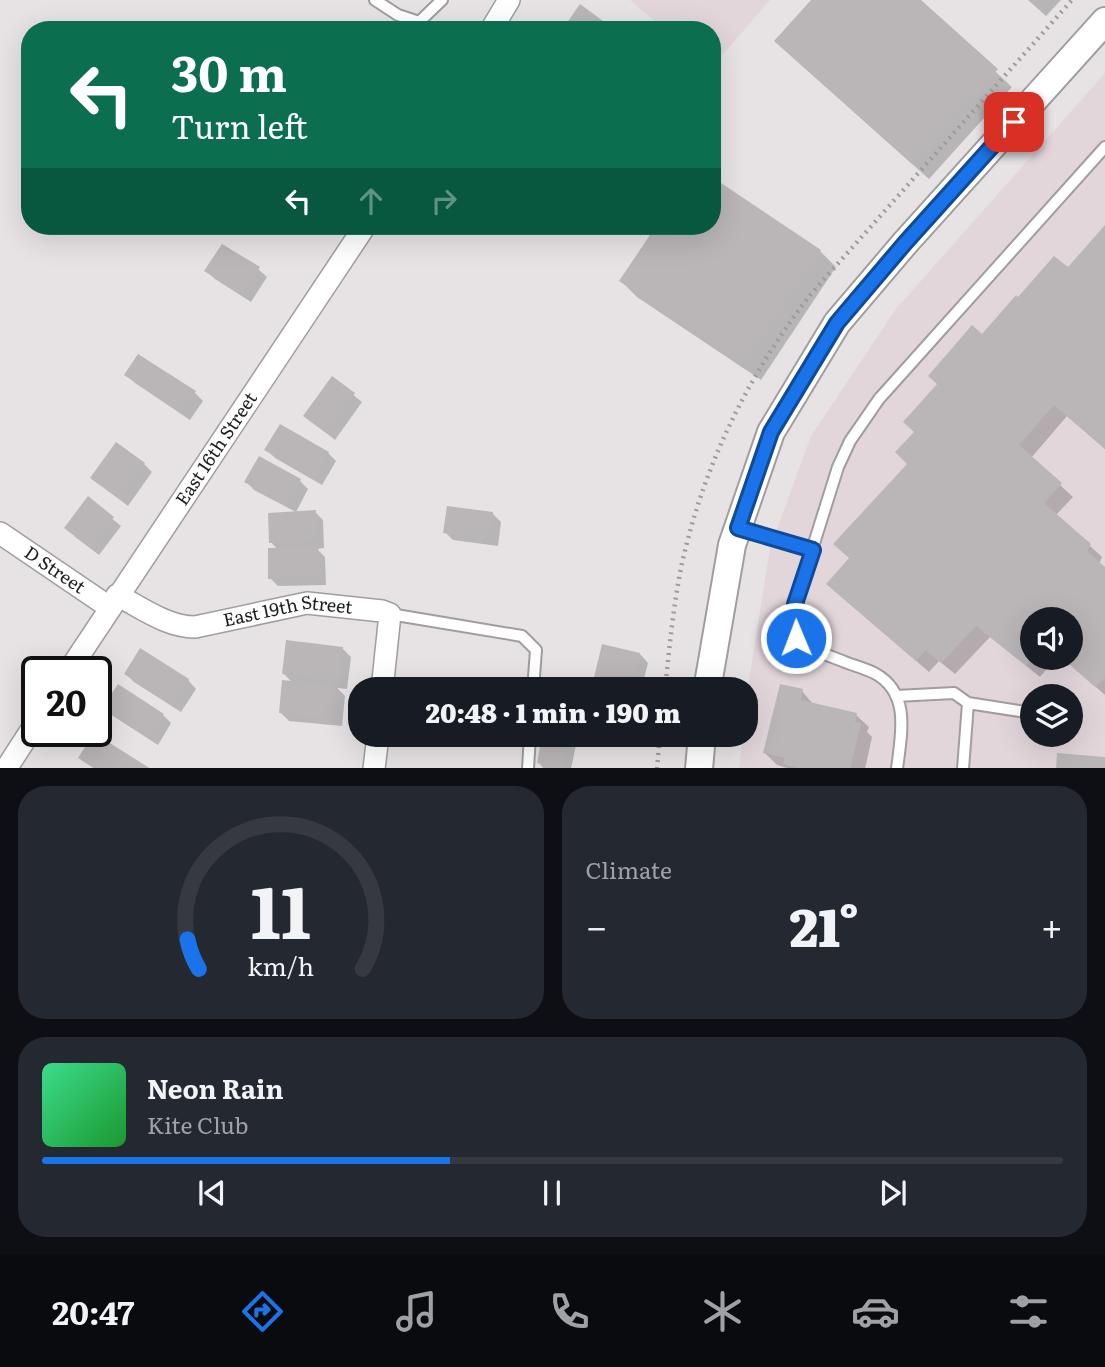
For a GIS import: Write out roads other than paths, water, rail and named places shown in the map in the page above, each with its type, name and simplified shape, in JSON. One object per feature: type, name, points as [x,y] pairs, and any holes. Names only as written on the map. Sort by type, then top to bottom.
[{"type":"street","points":[[496,21],[508,0]]},
{"type":"street","points":[[709,677],[732,545],[771,432],[837,323],[905,243],[1105,21]]},
{"type":"street","name":"East 16th Street","points":[[78,656],[359,235]]},
{"type":"street","name":"D Street","points":[[0,533],[113,601]]},
{"type":"street","name":"East 19th Street","points":[[113,601],[184,627],[195,627],[306,603],[390,614]]},
{"type":"street","points":[[383,677],[390,614]]},
{"type":"street","points":[[6,768],[21,745]]},
{"type":"street","points":[[374,768],[377,747]]},
{"type":"street","points":[[699,768],[701,747]]},
{"type":"lane","points":[[375,0],[398,15],[416,21]]},
{"type":"lane","points":[[420,21],[442,0]]},
{"type":"lane","points":[[897,768],[902,731],[901,705],[890,687],[877,674],[807,647],[796,638],[795,604],[838,467],[850,440],[879,399],[1105,147]]},
{"type":"lane","points":[[738,528],[813,550]]},
{"type":"lane","points":[[390,614],[522,636],[536,650],[534,677]]},
{"type":"lane","points":[[896,696],[954,693],[968,703],[1020,711]]},
{"type":"lane","points":[[963,768],[968,703]]},
{"type":"lane","points":[[528,768],[529,747]]}]
